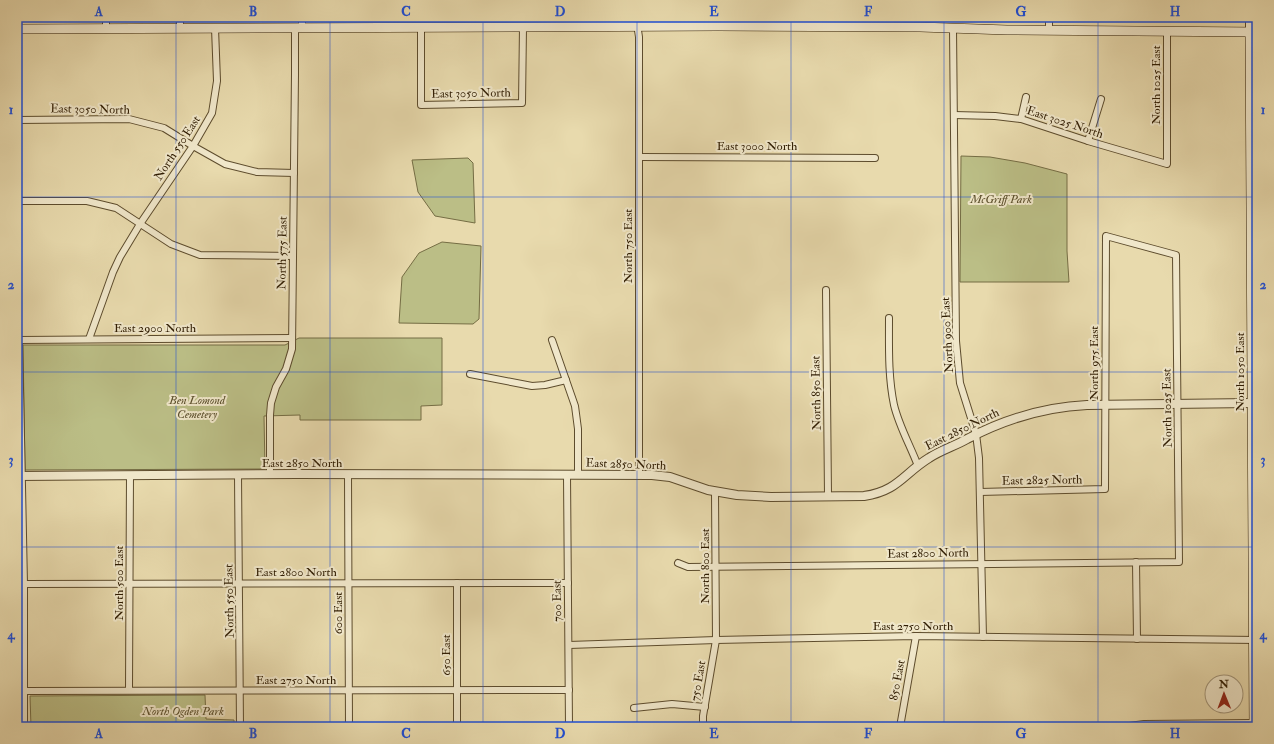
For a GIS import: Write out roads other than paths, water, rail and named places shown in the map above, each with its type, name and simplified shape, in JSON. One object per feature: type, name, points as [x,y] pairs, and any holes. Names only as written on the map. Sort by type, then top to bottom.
[{"type":"main road","points":[[17,29],[638,27],[718,22],[1048,30],[1253,31]]},
{"type":"main road","name":"North 1050 East","points":[[1253,31],[1255,403],[1254,725]]},
{"type":"street","points":[[106,17],[106,29]]},
{"type":"street","points":[[180,17],[180,29]]},
{"type":"street","name":"North 575 East","points":[[270,475],[271,403],[276,387],[286,369],[292,349],[294,173],[299,28],[302,17]]},
{"type":"street","name":"North 750 East","points":[[636,17],[638,27],[640,156],[639,475]]},
{"type":"street","points":[[1048,17],[1048,30]]},
{"type":"street","name":"North 1050 East","points":[[1250,17],[1253,31]]},
{"type":"street","name":"East 3050 North","points":[[422,27],[421,104],[522,103],[523,27]]},
{"type":"street","name":"North 550 East","points":[[140,224],[193,146],[212,113],[217,81],[215,28]]},
{"type":"street","name":"North 900 East","points":[[953,28],[956,341],[960,383],[976,434],[980,492],[983,637]]},
{"type":"street","name":"North 1025 East","points":[[1167,164],[1168,30]]},
{"type":"street","points":[[1021,119],[1026,97]]},
{"type":"street","points":[[1088,141],[1101,99]]},
{"type":"street","name":"East 3025 North","points":[[954,115],[995,116],[1021,119],[1088,141],[1167,164]]},
{"type":"street","name":"East 3050 North","points":[[17,120],[129,119],[164,128],[225,164],[257,172],[294,173]]},
{"type":"street","name":"East 3000 North","points":[[640,156],[875,158]]},
{"type":"street","points":[[17,201],[87,201],[116,208],[171,244],[200,255],[293,256]]},
{"type":"street","points":[[89,339],[113,272],[120,257],[140,224]]},
{"type":"street","name":"North 975 East","points":[[1105,489],[1106,236],[1176,255]]},
{"type":"street","name":"North 1025 East","points":[[1176,255],[1179,562]]},
{"type":"street","name":"North 850 East","points":[[826,290],[828,496]]},
{"type":"street","points":[[889,318],[890,375],[894,405],[901,428],[918,466]]},
{"type":"street","name":"East 2900 North","points":[[19,476],[18,340],[292,338]]},
{"type":"street","points":[[552,340],[575,406],[578,429],[578,475]]},
{"type":"street","points":[[470,374],[532,386],[545,386],[566,380]]},
{"type":"street","name":"East 2850 North","points":[[19,476],[639,475],[664,476],[715,492],[758,497],[860,496],[878,493],[890,488],[918,466],[938,453],[1013,418],[1033,412],[1064,407],[1105,404],[1255,403]]},
{"type":"street","name":"North 500 East","points":[[129,690],[130,475]]},
{"type":"street","name":"North 550 East","points":[[238,475],[241,691],[240,727]]},
{"type":"street","name":"600 East","points":[[348,475],[349,727]]},
{"type":"street","name":"700 East","points":[[567,475],[569,727]]},
{"type":"street","points":[[19,476],[24,584],[24,727]]},
{"type":"street","name":"East 2825 North","points":[[980,492],[1105,489]]},
{"type":"street","name":"North 800 East","points":[[715,492],[716,640]]},
{"type":"street","points":[[1136,562],[1137,639]]},
{"type":"street","name":"East 2800 North","points":[[678,563],[688,567],[1179,562]]},
{"type":"street","name":"East 2800 North","points":[[24,584],[568,582]]},
{"type":"street","name":"650 East","points":[[457,583],[458,727]]},
{"type":"street","name":"East 2750 North","points":[[569,645],[916,636],[1255,640]]},
{"type":"street","name":"850 East","points":[[900,727],[916,636]]},
{"type":"street","name":"750 East","points":[[703,727],[716,640]]},
{"type":"street","name":"East 2750 North","points":[[24,691],[569,690]]},
{"type":"street","points":[[634,708],[672,704],[705,707]]},
{"type":"street","points":[[1122,727],[1144,724],[1254,725]]},
{"type":"park label","name":"McGriff Park","points":[[1001,199]]},
{"type":"park label","name":"Ben Lomond Cemetery","points":[[197,407]]},
{"type":"park label","name":"North Ogden Park","points":[[183,711]]}]
